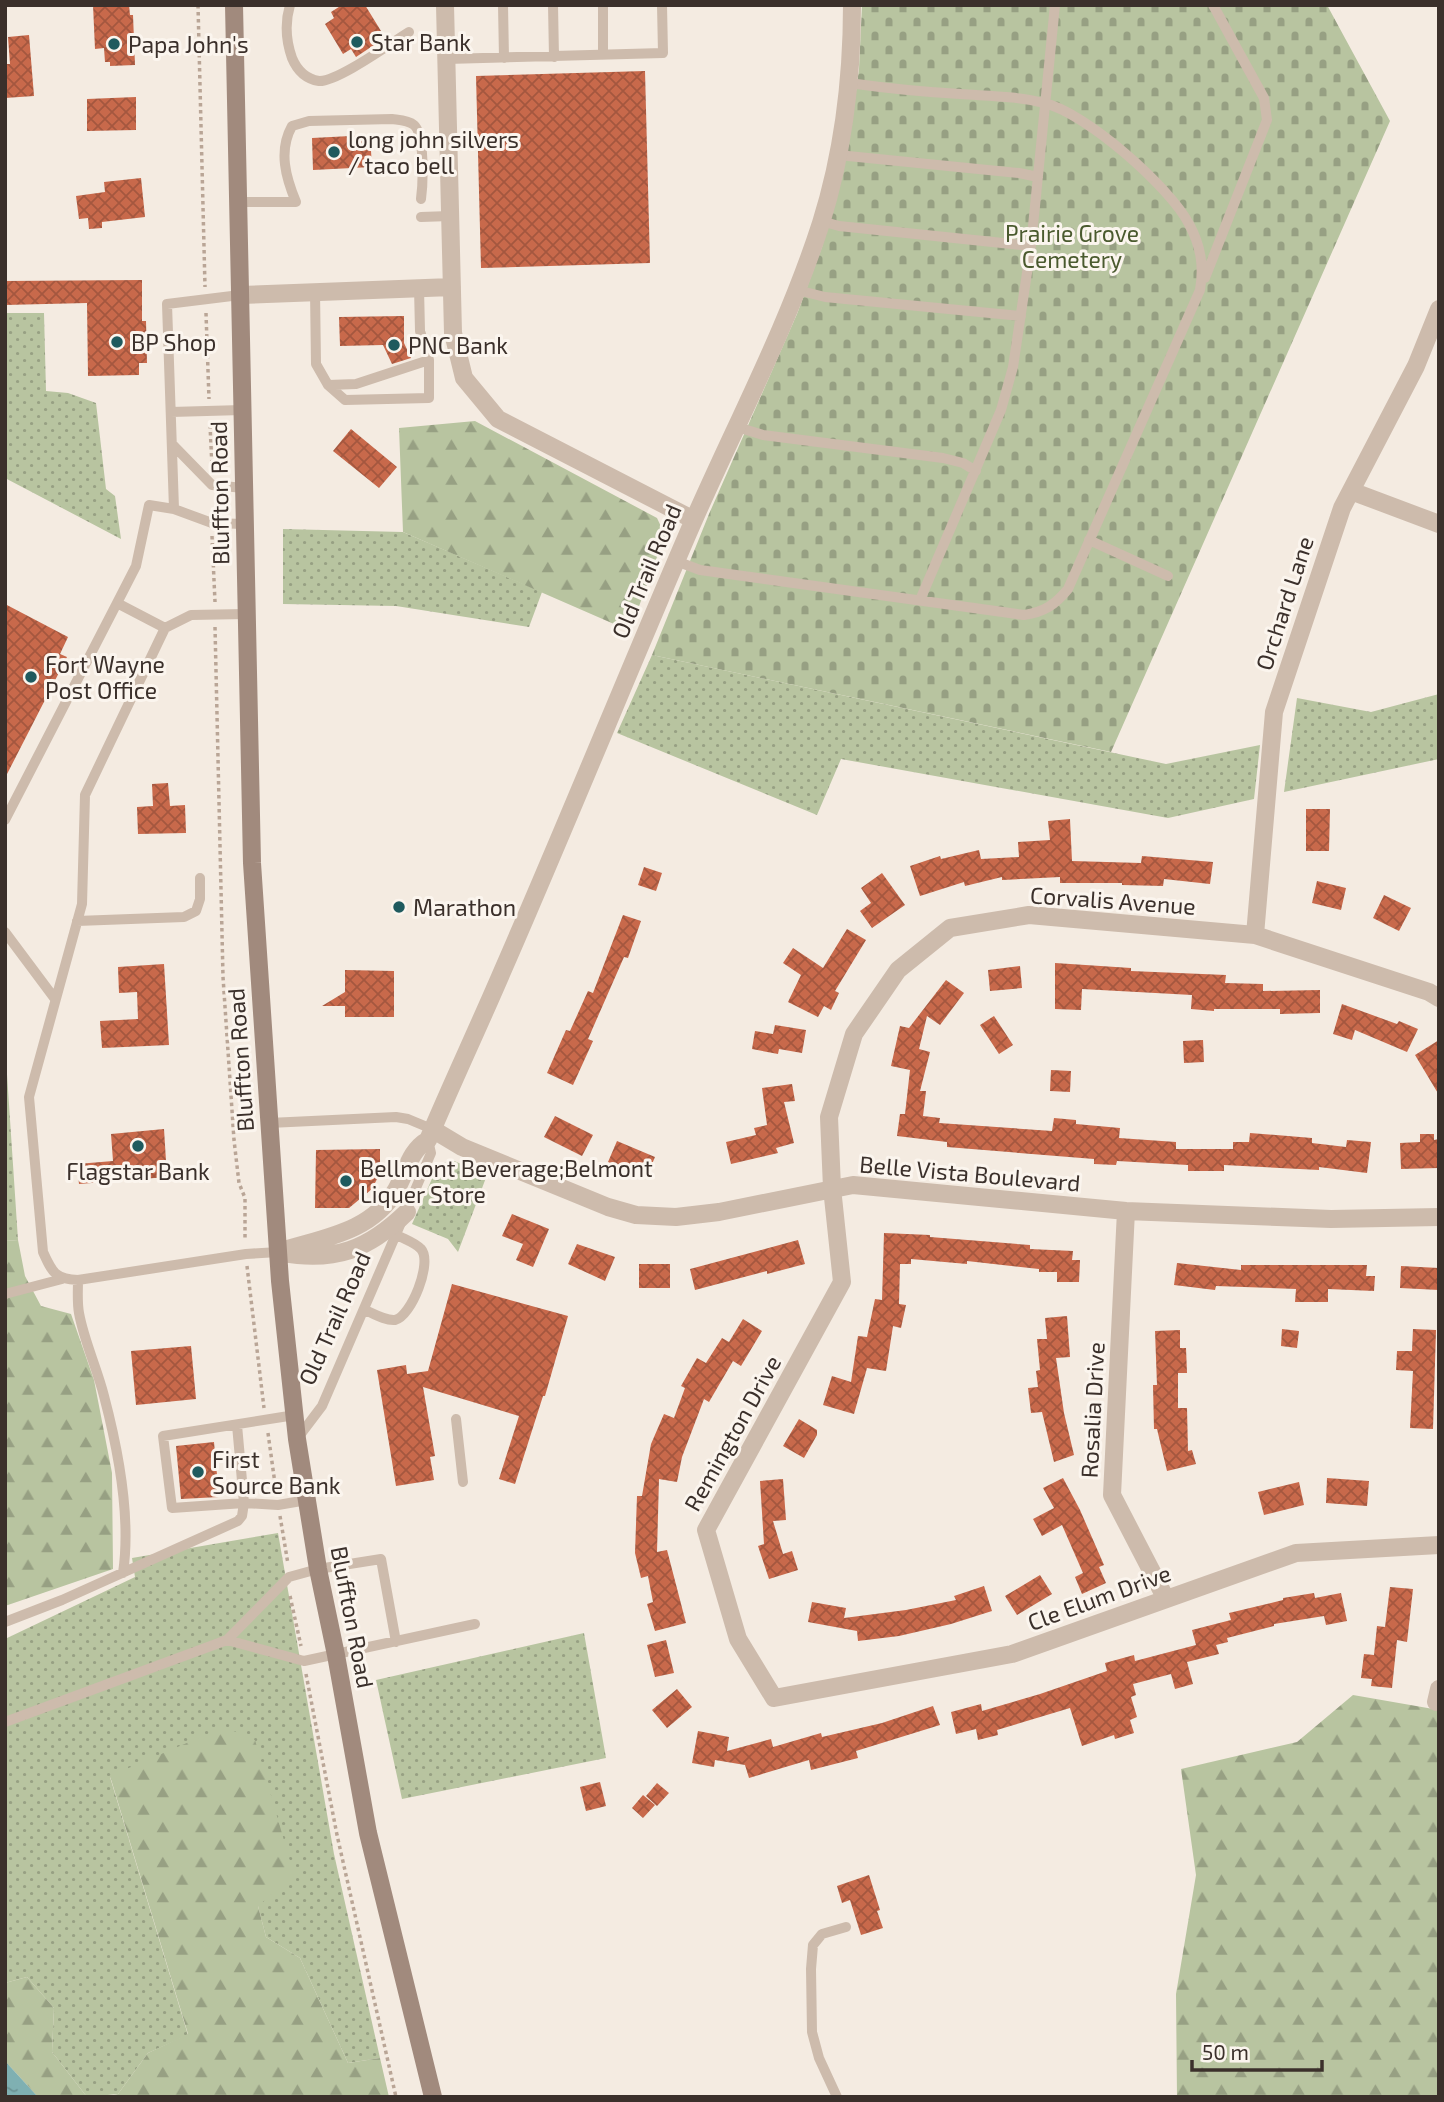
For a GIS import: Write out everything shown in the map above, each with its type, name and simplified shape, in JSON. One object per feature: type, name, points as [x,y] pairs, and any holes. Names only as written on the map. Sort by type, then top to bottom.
[{"type":"main road","name":"Bluffton Road","points":[[234,5],[252,863],[278,1252],[297,1439],[318,1569],[337,1655],[368,1833],[433,2097]]},
{"type":"street","points":[[445,5],[453,333],[464,377],[498,419],[694,520]]},
{"type":"street","name":"Old Trail Road","points":[[278,1252],[357,1227],[378,1211],[396,1191],[416,1147],[430,1135],[502,974],[676,561],[797,290],[821,221],[838,155],[849,83],[852,5]]},
{"type":"street","points":[[240,295],[452,287]]},
{"type":"street","name":"Orchard Lane","points":[[1255,935],[1274,712],[1342,508],[1416,366],[1439,309]]},
{"type":"street","points":[[1351,491],[1439,524]]},
{"type":"street","name":"Corvalis Avenue","points":[[832,1188],[829,1117],[854,1034],[898,970],[950,928],[1029,915],[1255,935],[1435,989]]},
{"type":"street","name":"Belle Vista Boulevard","points":[[430,1135],[608,1207],[636,1215],[676,1217],[719,1212],[853,1185],[1126,1212],[1331,1219],[1439,1217]]},
{"type":"street","name":"Remington Drive","points":[[774,1698],[738,1639],[706,1530],[842,1282],[832,1188]]},
{"type":"street","name":"Old Trail Road","points":[[278,1252],[308,1257],[336,1255],[390,1228],[407,1212]]},
{"type":"street","name":"Rosalia Drive","points":[[1126,1212],[1112,1495],[1166,1599]]},
{"type":"street","name":"Cle Elum Drive","points":[[774,1698],[1012,1654],[1296,1553],[1439,1545]]},
{"type":"lane","points":[[290,5],[286,19],[289,50],[295,65],[305,77],[321,81],[337,76],[408,32]]},
{"type":"lane","points":[[503,5],[504,58]]},
{"type":"lane","points":[[553,5],[554,57]]},
{"type":"lane","points":[[603,5],[603,55]]},
{"type":"lane","points":[[447,59],[663,53],[663,5]]},
{"type":"lane","points":[[919,600],[976,471],[1013,368],[1031,246],[1055,5]]},
{"type":"lane","points":[[676,561],[700,570],[1024,615],[1037,613],[1058,602],[1068,589],[1200,290],[1267,120],[1268,109],[1264,99],[1213,5]]},
{"type":"lane","points":[[849,83],[1047,103],[1083,121],[1129,158],[1177,203],[1199,245],[1203,270],[1200,290]]},
{"type":"lane","points":[[238,202],[296,202],[286,178],[284,150],[292,126],[309,121],[392,119],[404,120],[414,125],[420,134],[421,198]]},
{"type":"lane","points":[[838,155],[1038,177]]},
{"type":"lane","points":[[421,217],[450,216]]},
{"type":"lane","points":[[821,221],[839,226],[1031,246]]},
{"type":"lane","points":[[315,291],[316,364],[328,385],[345,400],[429,398],[429,360],[420,331],[419,288]]},
{"type":"lane","points":[[797,290],[825,297],[1021,316]]},
{"type":"lane","points":[[174,509],[167,304],[240,295]]},
{"type":"lane","points":[[328,385],[356,384],[429,360]]},
{"type":"lane","points":[[171,412],[242,410]]},
{"type":"lane","points":[[737,427],[763,435],[943,458],[963,463],[976,471]]},
{"type":"lane","points":[[172,444],[212,485],[244,488]]},
{"type":"lane","points":[[5,820],[136,566],[149,505],[174,509],[212,523],[244,524]]},
{"type":"lane","points":[[1090,540],[1168,576]]},
{"type":"lane","points":[[117,603],[165,628]]},
{"type":"lane","points":[[62,1279],[51,1270],[43,1252],[29,1097],[82,904],[85,794],[165,628],[191,615],[245,614]]},
{"type":"lane","points":[[77,921],[184,917],[195,911],[200,899],[200,878]]},
{"type":"lane","points":[[5,933],[55,999]]},
{"type":"lane","points":[[269,1123],[396,1117],[408,1119],[430,1135]]},
{"type":"lane","name":"Old Trail Road","points":[[297,1439],[322,1406],[365,1310],[431,1153],[430,1135]]},
{"type":"lane","points":[[365,1310],[391,1321],[400,1319],[406,1313],[426,1268],[421,1249],[397,1235]]},
{"type":"lane","points":[[5,1294],[62,1279],[78,1280],[246,1254],[278,1252]]},
{"type":"lane","points":[[78,1280],[79,1312],[105,1398],[115,1446],[124,1525],[125,1556],[122,1573]]},
{"type":"lane","points":[[295,1415],[163,1436],[172,1508],[244,1503],[278,1505],[307,1500]]},
{"type":"lane","points":[[456,1419],[463,1482]]},
{"type":"lane","points":[[5,1622],[238,1521],[242,1516],[244,1503],[237,1425]]},
{"type":"lane","points":[[5,1721],[227,1640],[289,1577],[318,1569],[381,1559],[396,1642]]},
{"type":"lane","points":[[227,1640],[304,1661],[475,1624]]},
{"type":"lane","points":[[837,2097],[818,2057],[812,2032],[811,1969],[813,1945],[822,1934],[846,1927]]},
{"type":"green space","name":"Prairie Grove Cemetery","points":[[862,5],[1327,5],[1390,121],[1111,752],[652,655],[709,514],[797,314],[822,247],[853,114],[859,69]]},
{"type":"green space","points":[[5,313],[44,313],[46,391],[68,393],[96,403],[106,489],[115,496],[121,539],[5,478]]},
{"type":"green space","points":[[475,421],[657,518],[665,535],[630,631],[403,532],[399,428]]},
{"type":"green space","points":[[283,529],[403,532],[542,592],[529,627],[396,606],[283,604]]},
{"type":"green space","points":[[652,655],[1166,764],[1260,745],[1254,799],[1168,818],[841,759],[817,815],[617,733]]},
{"type":"green space","points":[[1439,694],[1439,759],[1284,792],[1297,698],[1371,712]]},
{"type":"green space","points":[[5,1044],[18,1240],[5,1241]]},
{"type":"green space","points":[[452,1160],[487,1175],[458,1252],[448,1239],[412,1224],[438,1165]]},
{"type":"green space","points":[[18,1240],[25,1276],[41,1306],[71,1314],[94,1380],[112,1473],[113,1569],[5,1606],[5,1241]]},
{"type":"green space","points":[[278,1533],[334,1854],[380,2058],[348,2063],[300,1958],[266,1937],[258,1906],[110,1777],[188,2035],[148,2053],[118,2094],[87,2097],[52,2052],[54,2008],[27,1977],[5,1983],[5,1639],[135,1577],[132,1558]]},
{"type":"green space","points":[[584,1633],[606,1758],[402,1799],[376,1680]]},
{"type":"green space","points":[[1353,1695],[1439,1710],[1439,2097],[1177,2097],[1176,1994],[1196,1875],[1181,1769],[1297,1742]]},
{"type":"green space","points":[[224,1727],[255,1740],[294,1875],[258,1906],[266,1937],[300,1958],[348,2063],[380,2058],[389,2097],[104,2097],[118,2094],[148,2053],[188,2034],[110,1776]]},
{"type":"green space","points":[[27,1977],[54,2008],[52,2052],[87,2097],[38,2097],[5,2061],[5,1983]]},
{"type":"water","points":[[5,2061],[38,2097],[5,2097]]},
{"type":"building","name":"Papa John's","points":[[93,5],[129,5],[130,15],[133,15],[135,65],[110,66],[110,62],[105,62],[104,48],[95,49]]},
{"type":"building","name":"Star Bank","points":[[342,5],[365,5],[381,31],[373,36],[377,43],[356,57],[351,49],[343,54],[325,24],[334,18],[331,12]]},
{"type":"building","points":[[29,35],[34,96],[5,98],[5,64],[10,64],[8,37]]},
{"type":"building","points":[[645,71],[650,263],[481,268],[476,76]]},
{"type":"building","points":[[136,97],[136,130],[87,131],[87,99]]},
{"type":"building","points":[[370,135],[372,167],[313,170],[312,138]]},
{"type":"building","points":[[141,178],[145,217],[102,222],[102,228],[89,229],[88,218],[79,219],[76,196],[105,192],[104,182]]},
{"type":"building","points":[[142,280],[142,321],[146,321],[147,363],[139,363],[139,375],[88,376],[87,303],[5,305],[5,281]]},
{"type":"building","name":"PNC Bank","points":[[404,316],[404,343],[411,358],[392,364],[383,345],[340,346],[339,317]]},
{"type":"building","points":[[351,429],[397,467],[379,488],[333,451]]},
{"type":"building","name":"Fort Wayne Post Office","points":[[5,604],[68,637],[60,654],[67,657],[5,778]]},
{"type":"building","points":[[168,783],[170,806],[185,805],[186,833],[138,834],[137,807],[153,806],[152,784]]},
{"type":"building","points":[[1306,809],[1330,809],[1329,851],[1306,851]]},
{"type":"building","points":[[1070,819],[1072,861],[1141,863],[1142,856],[1213,862],[1210,884],[1164,879],[1163,886],[1060,883],[1060,877],[1002,880],[1002,877],[965,886],[964,882],[920,896],[910,866],[940,856],[941,859],[979,850],[981,859],[1019,857],[1018,842],[1050,840],[1048,821]]},
{"type":"building","points":[[644,867],[662,873],[656,891],[638,885]]},
{"type":"building","points":[[882,873],[905,905],[872,928],[860,911],[871,903],[861,888]]},
{"type":"building","points":[[1317,881],[1346,888],[1341,910],[1312,903]]},
{"type":"building","points":[[1384,895],[1411,908],[1399,931],[1373,918]]},
{"type":"building","points":[[623,915],[641,921],[628,958],[624,957],[588,1039],[593,1041],[573,1085],[547,1073],[566,1030],[570,1031],[588,991],[593,993]]},
{"type":"building","points":[[847,929],[866,940],[835,991],[839,993],[831,1010],[824,1006],[818,1017],[788,1002],[801,975],[783,963],[793,948],[823,968]]},
{"type":"building","points":[[1055,963],[1131,968],[1131,971],[1226,975],[1225,983],[1263,984],[1263,991],[1320,990],[1320,1013],[1280,1014],[1280,1009],[1191,1009],[1192,995],[1082,989],[1081,1010],[1055,1009]]},
{"type":"building","points":[[164,964],[169,1045],[102,1048],[100,1021],[138,1019],[137,992],[119,993],[118,967]]},
{"type":"building","points":[[1020,966],[1022,988],[990,991],[988,970]]},
{"type":"building","points":[[345,970],[394,971],[394,1017],[345,1017],[345,1006],[322,1006],[345,992]]},
{"type":"building","points":[[946,980],[964,993],[940,1025],[927,1016],[919,1049],[930,1052],[920,1091],[926,1091],[923,1116],[940,1118],[939,1123],[1052,1131],[1054,1118],[1076,1120],[1076,1124],[1120,1128],[1119,1138],[1176,1142],[1176,1149],[1233,1149],[1233,1142],[1249,1142],[1250,1133],[1312,1138],[1312,1143],[1346,1147],[1347,1140],[1371,1142],[1367,1173],[1319,1167],[1319,1170],[1224,1165],[1224,1171],[1188,1171],[1188,1165],[1117,1161],[1116,1165],[1094,1164],[1094,1159],[947,1147],[947,1142],[897,1136],[900,1114],[905,1114],[910,1070],[891,1066],[900,1026],[909,1028]]},
{"type":"building","points":[[1342,1004],[1418,1029],[1407,1052],[1355,1030],[1352,1040],[1333,1034]]},
{"type":"building","points":[[994,1016],[1013,1045],[999,1054],[980,1025]]},
{"type":"building","points":[[775,1025],[806,1030],[802,1053],[779,1049],[778,1054],[752,1049],[755,1031],[773,1034]]},
{"type":"building","points":[[1203,1040],[1204,1062],[1184,1063],[1183,1041]]},
{"type":"building","points":[[1439,1040],[1439,1095],[1415,1055]]},
{"type":"building","points":[[1051,1070],[1071,1071],[1070,1092],[1050,1091]]},
{"type":"building","points":[[792,1084],[795,1101],[784,1102],[794,1143],[776,1148],[778,1153],[731,1164],[726,1142],[756,1135],[754,1128],[767,1125],[762,1088]]},
{"type":"building","points":[[555,1116],[593,1135],[582,1156],[544,1137]]},
{"type":"building","name":"Flagstar Bank","points":[[164,1129],[167,1177],[79,1184],[77,1164],[113,1161],[111,1134]]},
{"type":"building","points":[[1420,1134],[1434,1134],[1434,1140],[1439,1139],[1439,1168],[1401,1169],[1400,1143],[1420,1142]]},
{"type":"building","points":[[617,1141],[655,1157],[646,1178],[608,1162]]},
{"type":"building","name":"Bellmont Beverage;Belmont Liquer Store","points":[[380,1149],[380,1173],[372,1189],[349,1208],[315,1208],[316,1150]]},
{"type":"building","points":[[512,1214],[549,1229],[533,1267],[516,1260],[523,1244],[502,1236]]},
{"type":"building","points":[[884,1233],[930,1235],[1030,1245],[1030,1249],[1073,1251],[1072,1260],[1080,1260],[1079,1282],[1057,1282],[1057,1272],[1039,1272],[1039,1269],[967,1261],[967,1264],[911,1259],[911,1264],[900,1264],[899,1304],[906,1305],[901,1328],[893,1326],[886,1371],[867,1368],[854,1414],[823,1405],[832,1376],[851,1382],[858,1336],[867,1337],[875,1299],[882,1300]]},
{"type":"building","points":[[798,1240],[805,1264],[695,1290],[690,1269]]},
{"type":"building","points":[[577,1244],[615,1257],[605,1281],[568,1264]]},
{"type":"building","points":[[1177,1263],[1241,1270],[1241,1265],[1367,1265],[1366,1276],[1375,1276],[1374,1291],[1328,1289],[1328,1302],[1295,1302],[1296,1289],[1216,1286],[1215,1290],[1174,1285]]},
{"type":"building","points":[[639,1264],[670,1264],[670,1288],[639,1288]]},
{"type":"building","points":[[1401,1266],[1439,1268],[1439,1290],[1400,1288]]},
{"type":"building","points":[[452,1284],[568,1316],[545,1396],[515,1484],[499,1479],[519,1416],[423,1387],[435,1456],[430,1457],[434,1480],[396,1486],[377,1370],[406,1365],[407,1374],[428,1371]]},
{"type":"building","points":[[1067,1316],[1070,1357],[1056,1358],[1064,1413],[1074,1455],[1054,1462],[1042,1412],[1031,1413],[1028,1388],[1038,1387],[1036,1371],[1040,1370],[1037,1339],[1047,1339],[1045,1318]]},
{"type":"building","points":[[743,1319],[762,1331],[741,1366],[733,1361],[709,1402],[704,1399],[682,1457],[677,1482],[659,1479],[657,1552],[667,1550],[686,1623],[655,1631],[647,1604],[653,1602],[648,1576],[641,1578],[635,1553],[637,1496],[642,1496],[651,1444],[664,1414],[674,1418],[685,1388],[681,1386],[697,1358],[706,1363],[722,1338],[729,1342]]},
{"type":"building","points":[[1282,1329],[1299,1331],[1297,1348],[1281,1346]]},
{"type":"building","points":[[1413,1329],[1436,1330],[1433,1429],[1410,1428],[1413,1371],[1396,1370],[1397,1351],[1412,1351]]},
{"type":"building","points":[[1180,1330],[1180,1348],[1186,1348],[1187,1373],[1178,1373],[1178,1408],[1187,1408],[1188,1451],[1192,1450],[1196,1464],[1167,1471],[1157,1429],[1154,1429],[1153,1385],[1157,1385],[1155,1331]]},
{"type":"building","points":[[191,1346],[196,1399],[136,1405],[131,1351]]},
{"type":"building","points":[[799,1419],[817,1430],[817,1435],[804,1458],[783,1446]]},
{"type":"building","name":"First Source Bank","points":[[214,1442],[219,1497],[181,1499],[176,1446]]},
{"type":"building","points":[[1063,1478],[1104,1565],[1099,1567],[1106,1583],[1082,1594],[1075,1577],[1083,1573],[1062,1525],[1042,1536],[1033,1519],[1054,1508],[1043,1488]]},
{"type":"building","points":[[1327,1478],[1369,1481],[1367,1506],[1326,1503]]},
{"type":"building","points":[[783,1479],[786,1520],[773,1521],[783,1554],[792,1551],[798,1570],[769,1579],[758,1546],[764,1544],[760,1481]]},
{"type":"building","points":[[1299,1482],[1304,1505],[1264,1515],[1258,1492]]},
{"type":"building","points":[[1040,1575],[1052,1594],[1017,1615],[1005,1596]]},
{"type":"building","points":[[984,1586],[992,1611],[899,1636],[858,1641],[857,1631],[808,1622],[812,1602],[846,1608],[844,1618],[956,1600],[954,1596]]},
{"type":"building","points":[[1390,1587],[1413,1589],[1407,1642],[1397,1640],[1392,1688],[1371,1686],[1372,1679],[1361,1678],[1364,1654],[1374,1655],[1377,1626],[1385,1627]]},
{"type":"building","points":[[1314,1593],[1315,1598],[1341,1593],[1347,1621],[1326,1625],[1324,1616],[1274,1624],[1227,1638],[1228,1642],[1216,1645],[1219,1654],[1187,1662],[1193,1684],[1175,1689],[1171,1674],[1133,1684],[1136,1695],[1131,1697],[1137,1717],[1130,1720],[1134,1733],[1115,1739],[1114,1735],[1082,1746],[1070,1708],[997,1730],[998,1735],[978,1740],[976,1729],[956,1734],[951,1712],[981,1704],[982,1711],[1107,1671],[1105,1663],[1134,1655],[1135,1661],[1196,1645],[1192,1630],[1231,1620],[1229,1613],[1283,1598]]},
{"type":"building","points":[[666,1640],[674,1673],[655,1677],[647,1645]]},
{"type":"building","points":[[677,1689],[692,1707],[667,1728],[652,1710]]},
{"type":"building","points":[[933,1706],[940,1725],[856,1751],[858,1758],[811,1770],[809,1760],[749,1778],[745,1765],[715,1760],[714,1767],[692,1763],[698,1731],[729,1737],[727,1751],[771,1739],[773,1747],[821,1733],[822,1737],[882,1723]]},
{"type":"building","points":[[600,1782],[606,1806],[586,1811],[580,1787]]},
{"type":"building","points":[[657,1783],[669,1793],[657,1806],[646,1796]]},
{"type":"building","points":[[643,1795],[655,1805],[643,1818],[632,1808]]},
{"type":"building","points":[[869,1875],[883,1928],[861,1935],[850,1900],[842,1903],[837,1886]]},
{"type":"place","name":"Star Bank","points":[[357,42]]},
{"type":"place","name":"Papa John's","points":[[114,44]]},
{"type":"place","name":"long john silvers / taco bell","points":[[334,152]]},
{"type":"place","name":"BP Shop","points":[[117,342]]},
{"type":"place","name":"PNC Bank","points":[[394,345]]},
{"type":"place","name":"Fort Wayne Post Office","points":[[31,677]]},
{"type":"place","name":"Marathon","points":[[399,907]]},
{"type":"place","name":"Flagstar Bank","points":[[138,1146]]},
{"type":"place","name":"Bellmont Beverage;Belmont Liquer Store","points":[[346,1181]]},
{"type":"place","name":"First Source Bank","points":[[198,1472]]}]
